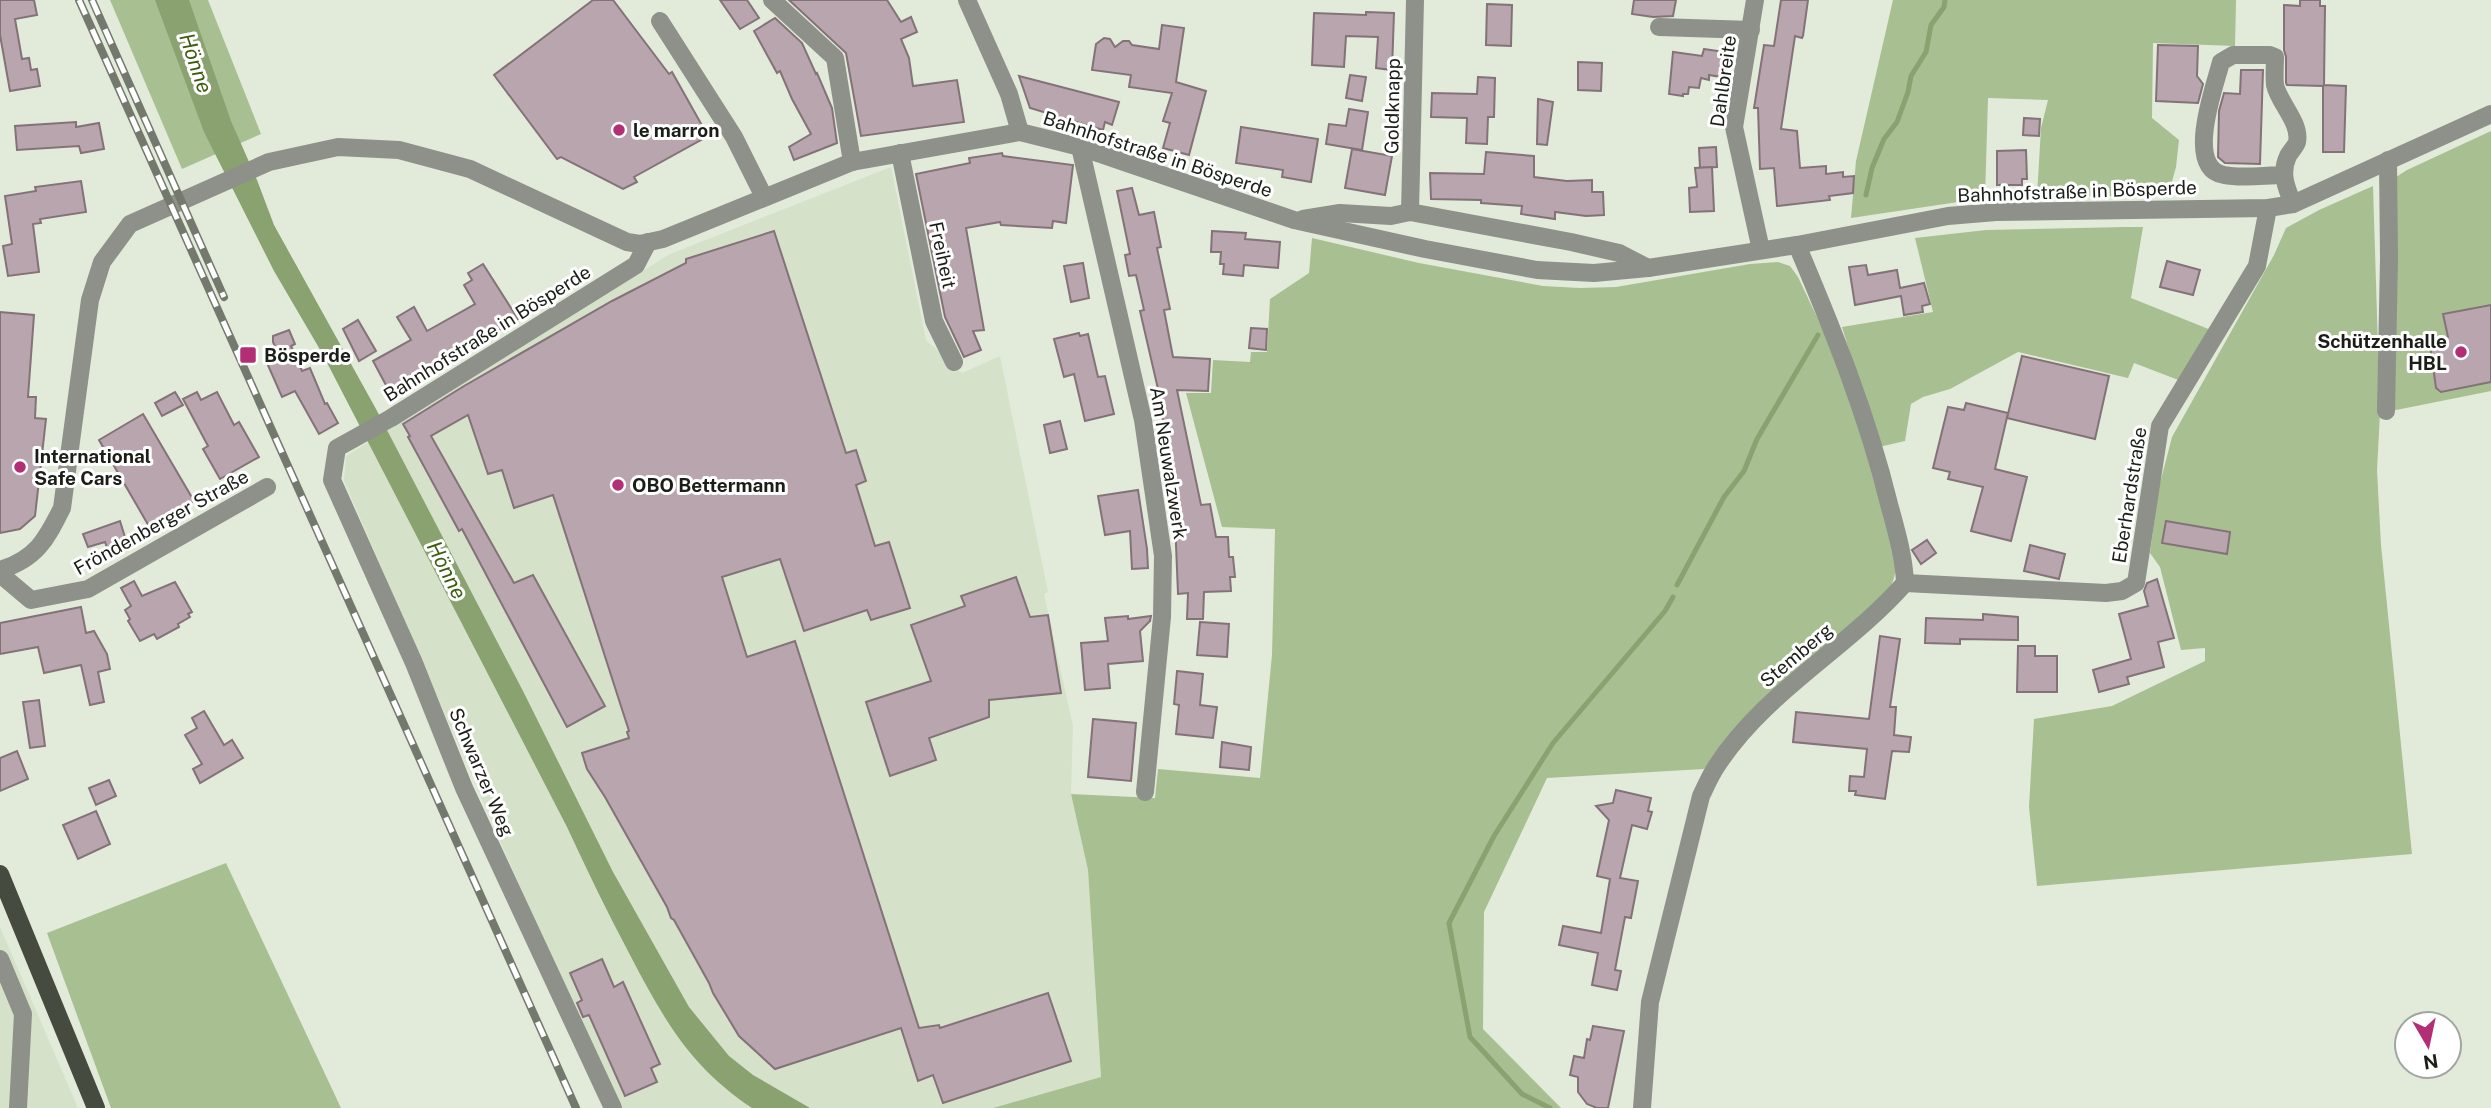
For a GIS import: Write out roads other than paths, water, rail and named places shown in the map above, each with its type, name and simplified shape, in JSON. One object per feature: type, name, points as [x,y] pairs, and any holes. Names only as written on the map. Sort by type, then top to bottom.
[{"type":"main road","points":[[0,874],[96,1108]]},
{"type":"street","points":[[772,0],[835,58],[852,162]]},
{"type":"street","points":[[967,0],[1009,94],[1020,132]]},
{"type":"street","name":"Goldknapp","points":[[1410,212],[1415,0]]},
{"type":"street","name":"Dahlbreite","points":[[1755,0],[1734,127],[1761,250]]},
{"type":"street","points":[[660,21],[734,137],[765,197]]},
{"type":"street","points":[[1659,27],[1751,30]]},
{"type":"street","points":[[2284,175],[2223,175],[2213,169],[2206,157],[2203,145],[2205,122],[2221,62],[2233,55],[2275,57],[2275,83],[2281,102],[2294,124],[2297,142],[2283,167],[2293,204]]},
{"type":"street","name":"Bahnhofstraße in Bösperde","points":[[0,572],[33,554],[48,537],[62,508],[90,300],[102,261],[130,224],[269,162],[338,147],[399,150],[470,169],[627,242],[648,242],[663,239],[852,162],[1020,132],[1080,147],[1294,220],[1424,249],[1538,270],[1594,273],[1648,268],[1797,245],[1898,224],[1960,215],[1996,212],[2268,208],[2293,204],[2491,114]]},
{"type":"street","name":"Am Neuwalzwerk","points":[[1080,147],[1143,420],[1163,556],[1162,617],[1145,792]]},
{"type":"street","name":"Freiheit","points":[[900,153],[934,321],[954,362]]},
{"type":"street","points":[[2386,411],[2388,160]]},
{"type":"street","name":"Eberhardstraße","points":[[1905,583],[2106,593],[2122,591],[2136,583],[2160,426],[2257,266],[2268,208]]},
{"type":"street","name":"Bahnhofstraße in Bösperde","points":[[1294,220],[1340,213],[1391,216],[1410,212],[1619,253],[1648,268]]},
{"type":"street","name":"Bahnhofstraße in Bösperde","points":[[337,448],[391,418],[636,265],[648,242]]},
{"type":"street","points":[[1797,245],[1843,353],[1880,466],[1901,552],[1905,583]]},
{"type":"street","name":"Schwarzer Weg","points":[[337,448],[331,480],[414,663],[464,788],[613,1108]]},
{"type":"street","name":"Fröndenberger Straße","points":[[0,572],[31,600],[88,589],[267,487]]},
{"type":"street","name":"Stemberg","points":[[1642,1108],[1650,1002],[1701,796],[1716,767],[1768,706],[1839,648],[1905,583]]},
{"type":"street","points":[[0,959],[23,1014],[18,1108]]},
{"type":"water","name":"Hönne","points":[[155,0],[189,0],[231,121],[274,225],[376,409],[524,693],[613,872],[689,1007],[729,1056],[753,1075],[810,1108],[752,1108],[730,1092],[694,1058],[666,1020],[613,922],[567,827],[322,353],[274,271],[204,132]]},
{"type":"waterway","points":[[1866,195],[1872,168],[1884,139],[1897,122],[1911,76],[1926,52],[1931,25],[1944,7],[1945,0]]},
{"type":"waterway","points":[[1677,585],[1724,497],[1744,471],[1757,439],[1818,335]]},
{"type":"waterway","points":[[1550,1108],[1522,1094],[1470,1037],[1449,923],[1494,836],[1553,743],[1665,611],[1673,597]]},
{"type":"railway","points":[[79,0],[576,1108]]},
{"type":"railway","points":[[92,0],[224,297]]},
{"type":"place","name":"le marron","points":[[619,130]]},
{"type":"place","name":"Schützenhalle HBL","points":[[2461,352]]},
{"type":"place","name":"Bösperde","points":[[248,355]]},
{"type":"place","name":"International Safe Cars","points":[[20,467]]},
{"type":"place","name":"OBO Bettermann","points":[[618,485]]}]
